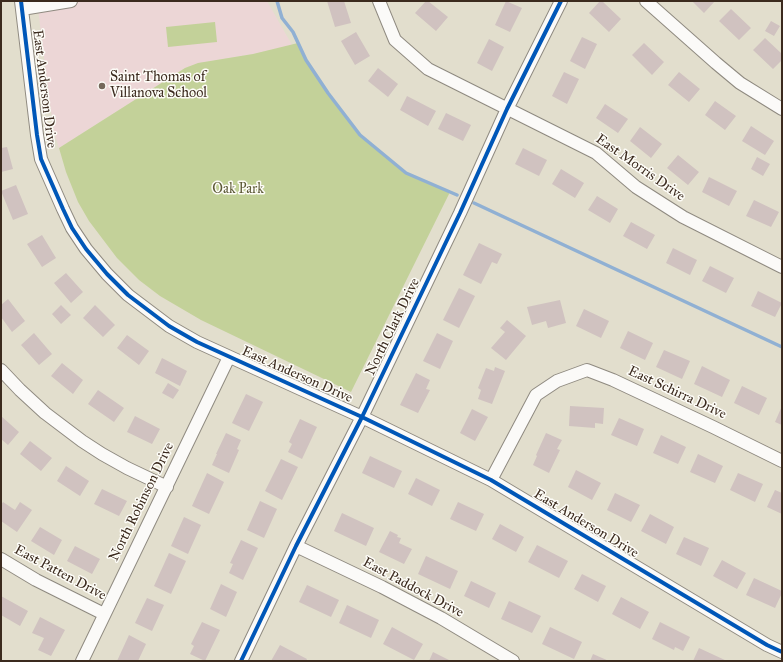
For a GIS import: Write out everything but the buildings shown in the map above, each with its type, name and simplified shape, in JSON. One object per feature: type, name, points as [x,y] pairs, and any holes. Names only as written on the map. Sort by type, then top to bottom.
[{"type":"street","points":[[22,5],[71,1]]},
{"type":"street","name":"East Morris Drive","points":[[379,1],[395,40],[428,69],[596,153],[636,187],[687,219],[782,266]]},
{"type":"street","name":"North Clark Drive","points":[[241,661],[296,546],[362,417],[460,213],[507,109],[561,1]]},
{"type":"street","points":[[646,1],[716,64],[740,83],[782,109]]},
{"type":"street","name":"East Anderson Drive","points":[[22,5],[37,135],[42,159],[72,228],[98,264],[128,295],[159,319],[181,333],[229,357],[362,417],[491,480],[767,645],[782,652]]},
{"type":"street","name":"North Robinson Drive","points":[[82,661],[229,357]]},
{"type":"street","points":[[1,370],[45,413],[82,441],[127,468],[167,487]]},
{"type":"street","name":"East Schirra Drive","points":[[491,480],[536,395],[556,381],[587,370],[620,383],[713,426],[782,461]]},
{"type":"street","name":"East Paddock Drive","points":[[296,546],[421,608],[513,661]]},
{"type":"street","name":"East Patten Drive","points":[[1,559],[36,580],[104,614]]},
{"type":"shaded area","name":"Saint Thomas of Villanova School","points":[[37,1],[267,1],[292,45],[253,54],[199,63],[185,68],[59,148],[54,132]]},
{"type":"green space","points":[[215,22],[217,42],[168,47],[166,27]]},
{"type":"green space","name":"Oak Park","points":[[298,43],[306,60],[328,93],[360,135],[406,173],[450,192],[351,392],[201,320],[160,296],[139,280],[117,258],[89,221],[78,202],[66,172],[59,148],[185,68],[198,63],[253,54]]},
{"type":"waterway","points":[[277,1],[282,18],[293,32],[306,60],[328,93],[360,135],[406,173],[457,195]]},
{"type":"waterway","points":[[474,203],[782,347]]},
{"type":"cycle path","points":[[21,1],[41,159],[72,228],[86,249],[107,274],[128,295],[169,326],[197,342],[362,417],[491,480],[767,645],[782,652]]},
{"type":"cycle path","points":[[241,661],[296,546],[362,417],[460,213],[507,109],[561,1]]},
{"type":"place","name":"Saint Thomas of Villanova School","points":[[102,86]]}]
